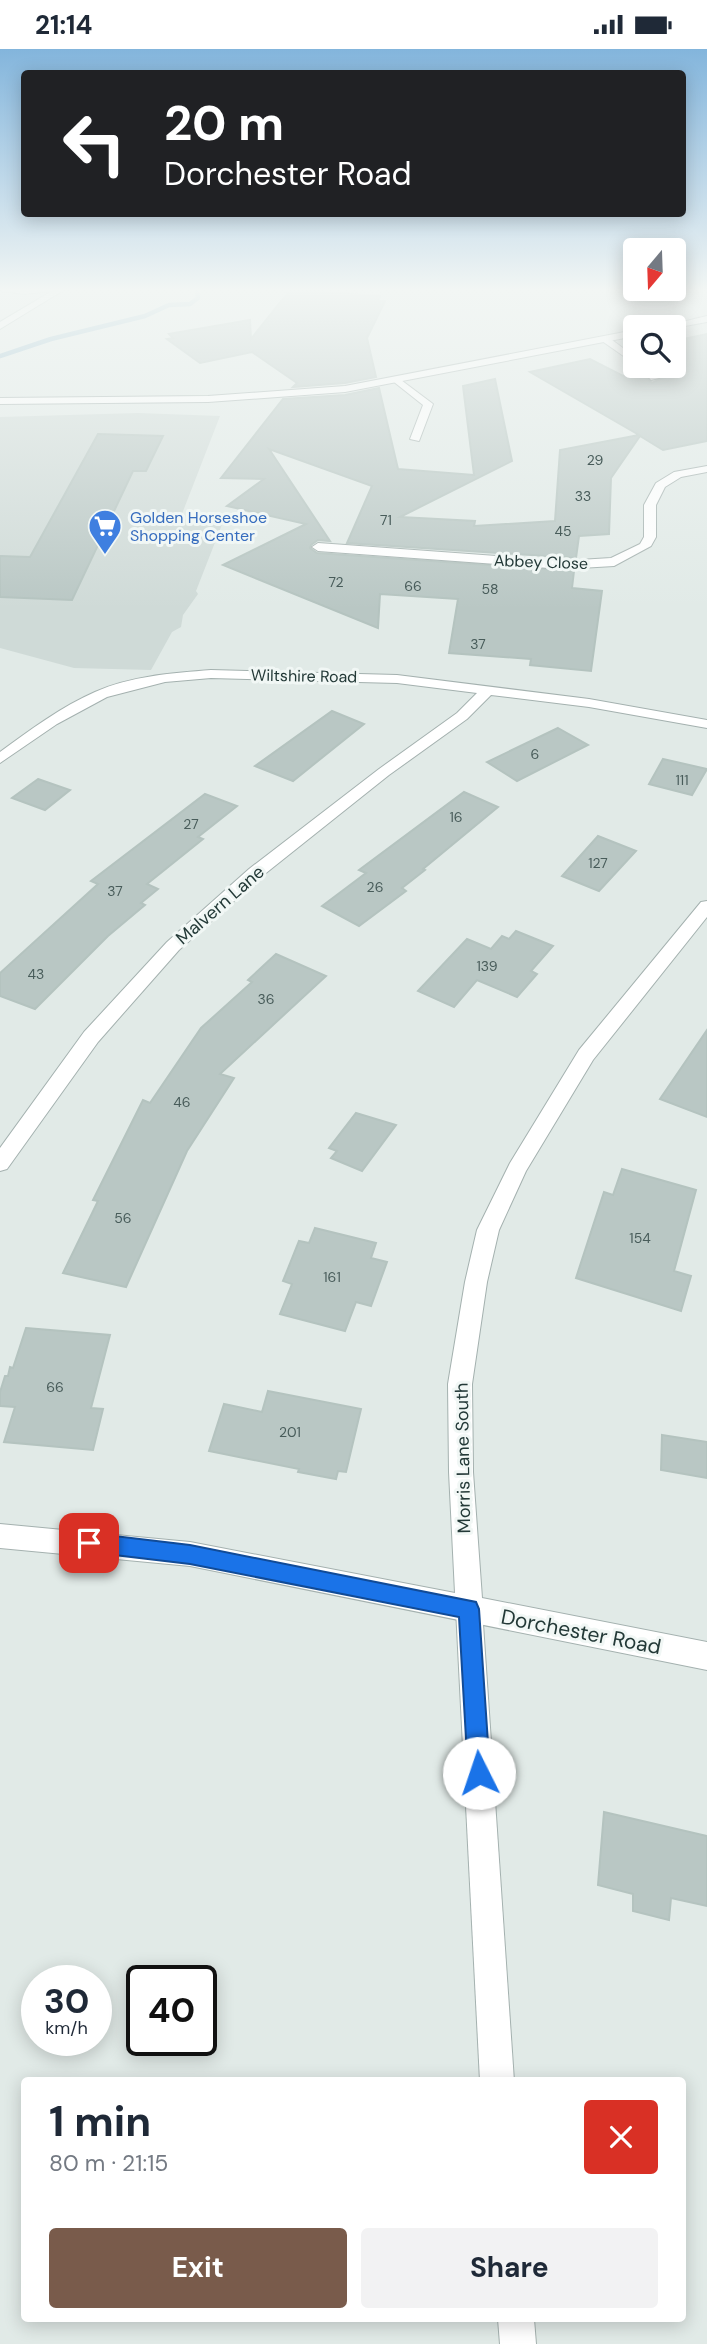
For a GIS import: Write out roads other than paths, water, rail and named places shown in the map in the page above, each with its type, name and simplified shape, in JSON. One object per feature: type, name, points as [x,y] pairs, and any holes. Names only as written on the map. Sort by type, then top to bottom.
[{"type":"street","points":[[0,401],[233,398],[269,395]]},
{"type":"street","points":[[415,439],[428,404],[417,395]]},
{"type":"street","name":"Abbey Close","points":[[318,547],[563,565],[614,562],[645,546],[650,537],[650,505],[660,485],[678,474],[707,469]]},
{"type":"street","name":"Wiltshire Road","points":[[0,758],[85,701],[130,685],[165,678],[287,674],[397,679],[589,703],[707,724]]},
{"type":"street","name":"Malvern Lane","points":[[0,1163],[91,1037],[173,946],[255,873],[384,772],[462,716],[486,692]]},
{"type":"street","name":"Wiltshire Road","points":[[626,710],[707,715]]},
{"type":"street","name":"Morris Lane South","points":[[497,2077],[461,1472],[460,1384],[476,1282],[488,1230],[517,1169],[586,1055],[707,906]]},
{"type":"street","name":"Dorchester Road","points":[[0,1536],[190,1554],[707,1656]]},
{"type":"street","points":[[516,2322],[518,2344]]},
{"type":"place","name":"Golden Horseshoe Shopping Center","points":[[105,556]]}]
